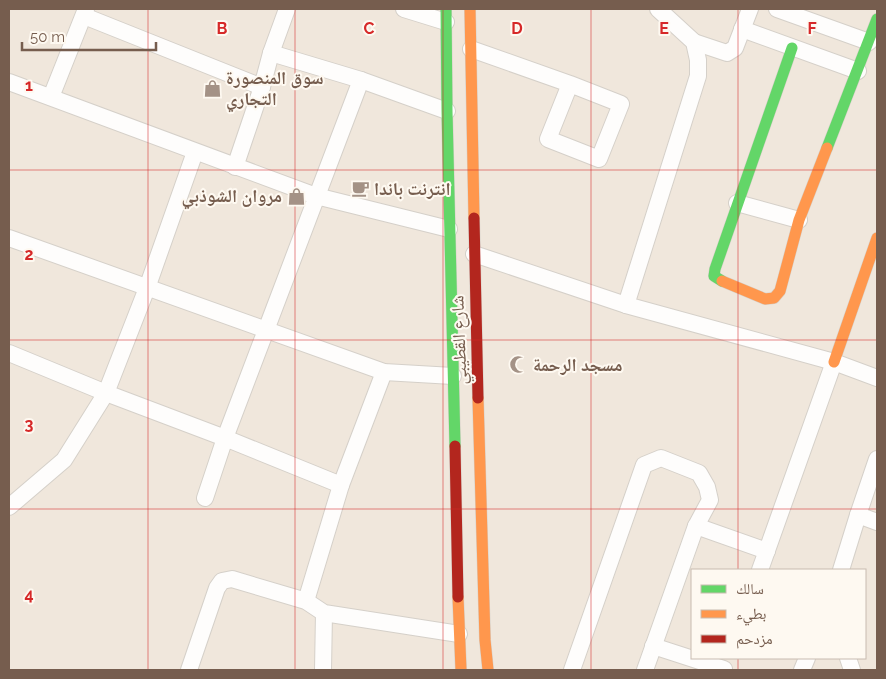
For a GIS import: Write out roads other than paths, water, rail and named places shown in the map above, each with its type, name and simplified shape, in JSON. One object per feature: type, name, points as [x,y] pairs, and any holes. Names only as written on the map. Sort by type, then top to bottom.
[{"type":"main road","name":"شارع القطيبي","points":[[470,9],[474,254],[485,640],[488,670]]},
{"type":"main road","name":"شارع القطيبي","points":[[446,15],[446,111],[461,670]]},
{"type":"main road","points":[[792,48],[714,269],[714,276],[718,279],[765,298],[774,298],[780,291],[799,220],[877,19]]},
{"type":"main road","points":[[834,362],[877,238]]},
{"type":"street","points":[[235,167],[262,88],[271,52],[287,9]]},
{"type":"street","points":[[404,9],[446,15]]},
{"type":"street","points":[[658,9],[694,42],[728,53],[736,48],[750,9]]},
{"type":"street","points":[[777,9],[869,42]]},
{"type":"street","points":[[51,97],[85,12],[262,88]]},
{"type":"street","points":[[742,30],[858,71]]},
{"type":"street","points":[[626,305],[698,76],[698,60],[694,42]]},
{"type":"street","points":[[471,49],[570,84],[621,104],[599,159],[548,139],[570,84]]},
{"type":"street","points":[[271,52],[361,80],[446,111]]},
{"type":"street","points":[[205,498],[225,438],[361,80]]},
{"type":"street","points":[[9,82],[316,196],[449,229]]},
{"type":"street","points":[[9,507],[64,460],[106,393],[147,288],[195,152]]},
{"type":"street","points":[[738,203],[799,220]]},
{"type":"street","points":[[9,238],[384,372],[453,376]]},
{"type":"street","points":[[474,254],[626,305],[834,362],[877,378]]},
{"type":"street","points":[[9,353],[341,485]]},
{"type":"street","points":[[760,569],[834,362]]},
{"type":"street","points":[[306,601],[341,485],[384,372]]},
{"type":"street","points":[[572,670],[644,465],[661,458],[699,473],[707,487],[710,500],[696,526],[645,670]]},
{"type":"street","points":[[842,569],[877,459]]},
{"type":"street","points":[[858,515],[877,522]]},
{"type":"street","points":[[696,526],[766,551]]},
{"type":"street","points":[[189,670],[217,588],[222,581],[232,579],[306,601],[324,613],[459,634]]},
{"type":"street","points":[[323,670],[324,613]]},
{"type":"street","points":[[653,646],[691,657]]},
{"type":"street","points":[[700,659],[725,666]]},
{"type":"place","name":"سوق المنصورة التجاري","points":[[212,88]]},
{"type":"place","name":"انترنت باندا","points":[[360,189]]},
{"type":"place","name":"مروان الشوذبي","points":[[296,196]]},
{"type":"place","name":"مسجد الرحمة","points":[[519,365]]}]
